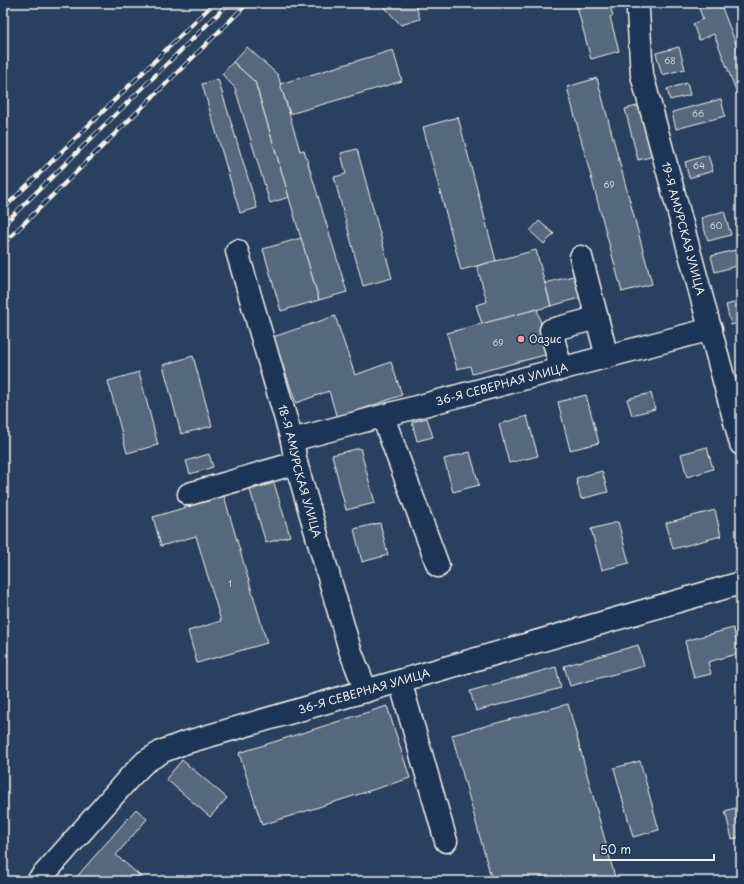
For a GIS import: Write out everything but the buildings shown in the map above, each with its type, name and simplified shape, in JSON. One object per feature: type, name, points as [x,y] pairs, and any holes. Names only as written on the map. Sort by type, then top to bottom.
[{"type":"street","name":"19-Я АМУРСКАЯ УЛИЦА","points":[[638,11],[642,75],[711,329],[737,413],[741,444]]},
{"type":"street","name":"18-Я АМУРСКАЯ УЛИЦА","points":[[237,251],[292,440],[296,463],[350,650],[366,691]]},
{"type":"street","points":[[581,257],[607,357]]},
{"type":"street","points":[[561,369],[551,330],[597,318]]},
{"type":"street","name":"36-Я СЕВЕРНАЯ УЛИЦА","points":[[292,440],[711,329]]},
{"type":"street","points":[[383,417],[438,566]]},
{"type":"street","points":[[189,494],[296,463]]},
{"type":"street","name":"36-Я СЕВЕРНАЯ УЛИЦА","points":[[38,881],[128,779],[145,762],[163,751],[184,743],[741,583]]},
{"type":"street","points":[[400,681],[446,841]]},
{"type":"railway","points":[[3,209],[214,3]]},
{"type":"railway","points":[[3,225],[229,3]]},
{"type":"railway","points":[[3,244],[248,3]]},
{"type":"place","name":"Оазис","points":[[521,339]]}]
